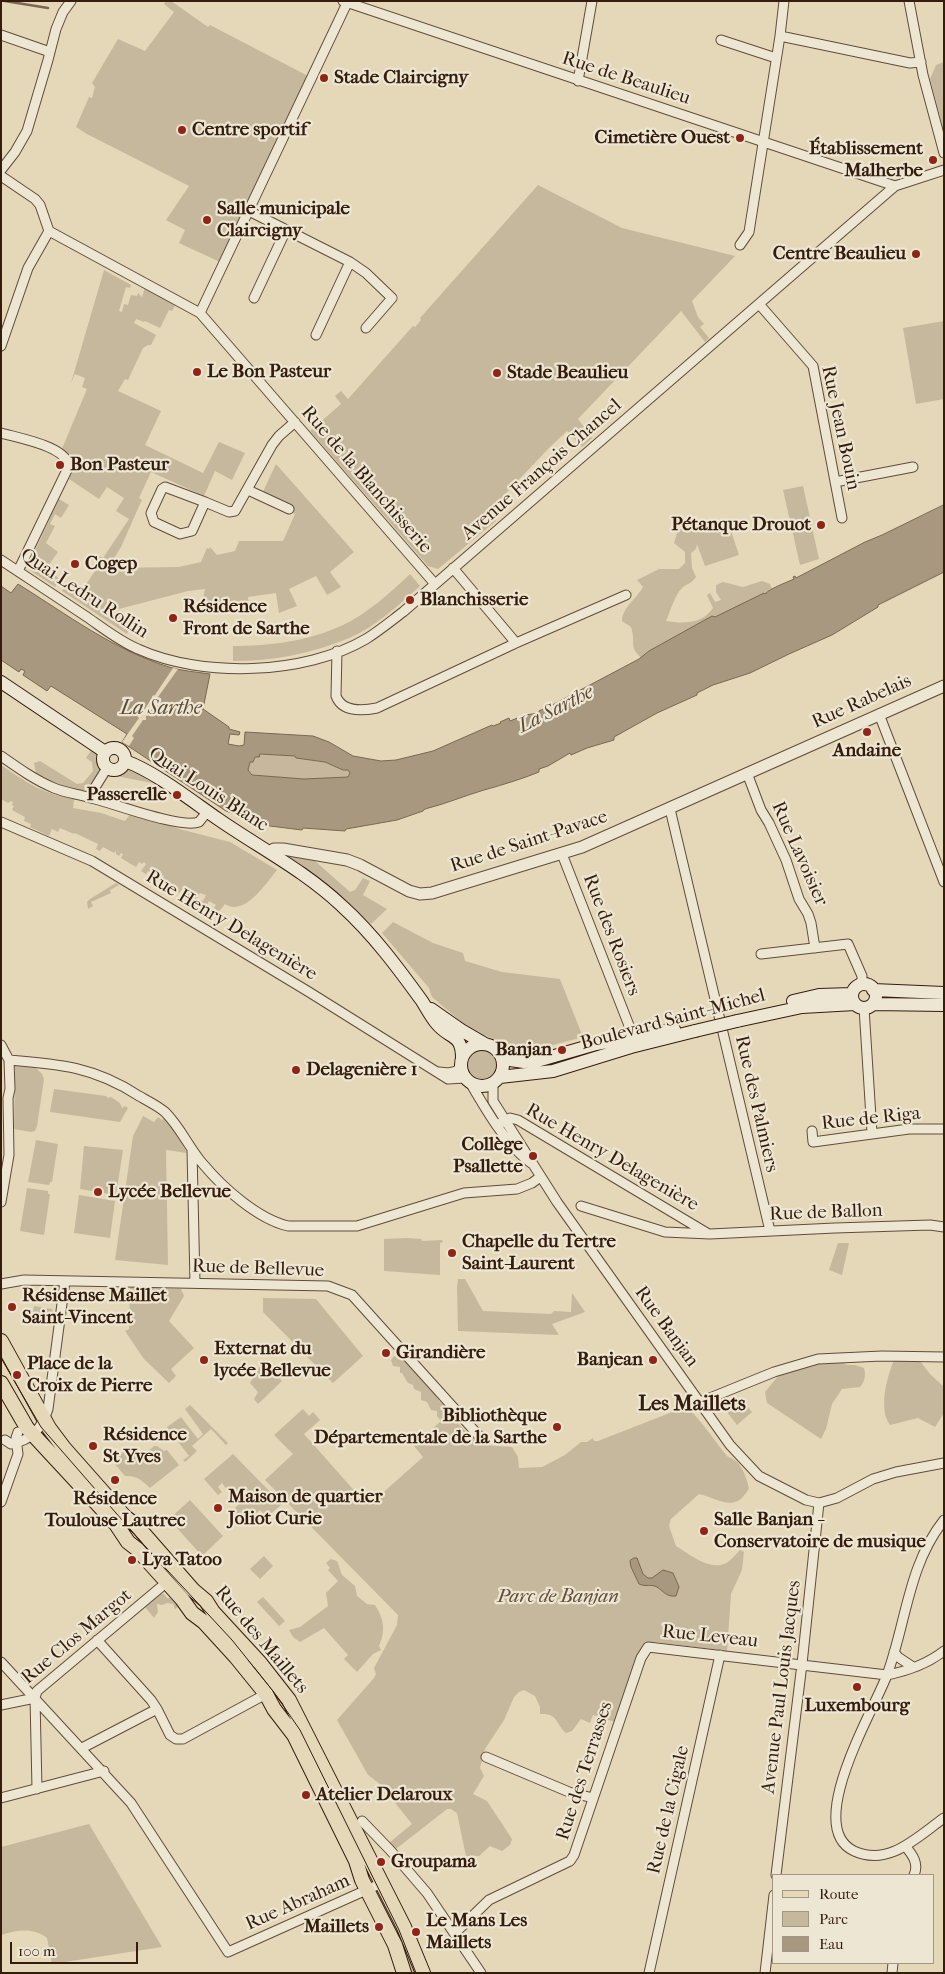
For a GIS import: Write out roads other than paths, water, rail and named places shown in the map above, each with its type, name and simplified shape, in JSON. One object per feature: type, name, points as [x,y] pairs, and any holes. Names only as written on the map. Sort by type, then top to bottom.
[{"type":"main road","name":"Quai Louis Blanc","points":[[1,682],[105,752],[118,748],[124,754],[125,761],[118,769],[107,768]]},
{"type":"main road","points":[[105,752],[103,759],[107,768]]},
{"type":"main road","name":"Quai Louis Blanc","points":[[125,761],[147,771],[305,875],[342,905],[368,932],[423,1002]]},
{"type":"main road","points":[[868,987],[876,997],[861,1002],[855,988],[868,987],[944,993]]},
{"type":"main road","name":"Boulevard Saint-Michel","points":[[497,1080],[553,1070],[694,1028],[819,996],[861,1002],[944,1005]]},
{"type":"main road","points":[[423,1002],[461,1030],[497,1049],[503,1059],[504,1069],[497,1080],[481,1087],[465,1072],[462,1046],[458,1040],[438,1025],[423,1002]]},
{"type":"main road","name":"Boulevard Saint-Michel","points":[[503,1059],[524,1062],[538,1061],[596,1044],[694,1028]]},
{"type":"main road","points":[[465,1072],[473,1046],[487,1044]]},
{"type":"main road","name":"Rue des Maillets","points":[[1,1341],[44,1420],[64,1448],[125,1517],[137,1526],[192,1590],[206,1601],[213,1612],[260,1663],[289,1700],[404,1927],[423,1973]]},
{"type":"main road","name":"Rue des Maillets","points":[[1,1383],[24,1429],[116,1524],[128,1542],[137,1549],[167,1582],[190,1611],[204,1622],[236,1657],[266,1694],[276,1712],[294,1735],[395,1945],[404,1973]]},
{"type":"street","points":[[1,170],[15,152],[27,131],[56,29],[63,12],[71,1]]},
{"type":"street","points":[[578,80],[592,1]]},
{"type":"street","points":[[740,245],[749,232],[784,1]]},
{"type":"street","points":[[909,1],[921,62],[944,153]]},
{"type":"street","points":[[200,313],[346,2]]},
{"type":"street","name":"Rue de Beaulieu","points":[[346,2],[895,186]]},
{"type":"street","points":[[1,35],[50,52]]},
{"type":"street","points":[[780,36],[910,63],[921,62]]},
{"type":"street","points":[[721,40],[776,58]]},
{"type":"street","name":"Avenue François Chancel","points":[[267,668],[301,662],[337,651],[364,640],[384,627],[895,186],[941,170]]},
{"type":"street","points":[[1,176],[35,199],[40,205],[49,231],[28,268],[1,346]]},
{"type":"street","points":[[249,211],[350,262],[366,273],[392,298],[366,328]]},
{"type":"street","points":[[254,298],[286,230]]},
{"type":"street","name":"Rue de la Blanchisserie","points":[[49,231],[200,313],[435,584]]},
{"type":"street","points":[[316,335],[350,262]]},
{"type":"street","name":"Rue Jean Bouin","points":[[759,304],[813,366],[842,518]]},
{"type":"street","points":[[205,502],[194,529],[185,534],[180,534],[154,522],[151,513],[162,489],[165,487],[205,502],[229,512],[235,511],[272,445],[295,422]]},
{"type":"street","points":[[1,433],[42,444],[65,456],[69,464],[18,571]]},
{"type":"street","points":[[835,482],[913,467]]},
{"type":"street","points":[[248,490],[289,509]]},
{"type":"street","name":"Quai Ledru Rollin","points":[[1,560],[126,644],[139,650],[179,664],[200,667],[228,669],[267,668]]},
{"type":"street","points":[[453,568],[516,643]]},
{"type":"street","points":[[337,651],[336,696],[339,703],[343,707],[366,711],[377,708],[453,671],[626,595]]},
{"type":"street","name":"Rue Rabelais","points":[[794,752],[944,686]]},
{"type":"street","points":[[879,714],[944,882]]},
{"type":"street","name":"Rue de Saint-Pavace","points":[[270,852],[274,849],[283,849],[338,858],[354,862],[409,891],[420,894],[432,892],[562,854],[670,809],[794,752]]},
{"type":"street","points":[[1,756],[53,788],[74,795],[89,797],[160,818],[189,824],[199,822],[208,812]]},
{"type":"street","points":[[89,797],[107,768]]},
{"type":"street","name":"Rue Lavoisier","points":[[747,773],[761,810],[786,860],[799,899],[808,914],[815,948]]},
{"type":"street","name":"Rue des Palmiers","points":[[670,809],[770,1231]]},
{"type":"street","name":"Rue Henry Delagenière","points":[[1,822],[92,862],[309,992],[436,1071],[450,1073],[465,1072]]},
{"type":"street","name":"Rue des Rosiers","points":[[562,854],[630,1028]]},
{"type":"street","points":[[761,954],[848,944],[868,987]]},
{"type":"street","points":[[861,1002],[872,1133]]},
{"type":"street","points":[[1,1045],[9,1060],[5,1101],[10,1155],[1,1202]]},
{"type":"street","points":[[9,1060],[47,1063],[83,1069],[121,1084],[163,1111],[176,1125],[208,1169],[239,1200],[280,1224],[288,1226],[356,1226],[464,1193],[517,1189],[532,1183],[540,1177]]},
{"type":"street","name":"Rue Banjan","points":[[465,1072],[502,1122]]},
{"type":"street","name":"Rue Banjan","points":[[497,1080],[493,1101],[519,1155],[532,1163],[730,1445],[759,1476],[806,1500],[818,1503]]},
{"type":"street","name":"Rue Henry Delagenière","points":[[502,1122],[510,1118],[518,1120],[710,1234]]},
{"type":"street","name":"Rue de Riga","points":[[812,1131],[813,1142],[909,1129],[944,1129]]},
{"type":"street","points":[[192,1149],[195,1283]]},
{"type":"street","name":"Rue de Ballon","points":[[581,1206],[665,1232],[710,1234],[873,1227],[944,1227]]},
{"type":"street","name":"Rue de Bellevue","points":[[1,1284],[24,1280],[328,1286],[352,1295],[480,1437]]},
{"type":"street","points":[[3,1441],[44,1420],[48,1409],[65,1281]]},
{"type":"street","points":[[700,1402],[774,1372],[818,1359],[882,1356],[944,1357]]},
{"type":"street","points":[[17,1443],[24,1429]]},
{"type":"street","points":[[1,1502],[18,1454],[16,1438],[24,1429]]},
{"type":"street","points":[[3,1441],[11,1444],[17,1443]]},
{"type":"street","points":[[818,1503],[837,1498],[888,1474],[944,1463]]},
{"type":"street","name":"Avenue Paul Louis Jacques","points":[[776,1874],[802,1664],[818,1503]]},
{"type":"street","points":[[944,1520],[935,1532],[917,1570],[887,1675],[852,1752],[842,1782],[835,1818],[836,1827],[844,1844],[864,1855],[882,1856],[893,1853],[905,1846],[944,1818]]},
{"type":"street","name":"Rue Clos Margot","points":[[1,1705],[35,1698],[37,1691],[167,1582]]},
{"type":"street","points":[[97,1640],[151,1700],[170,1735],[176,1739],[183,1738],[266,1694]]},
{"type":"street","name":"Rue Leveau","points":[[648,1647],[887,1675]]},
{"type":"street","name":"Rue des Terrasses","points":[[455,1933],[489,1900],[570,1861],[574,1855],[641,1658],[648,1647]]},
{"type":"street","points":[[894,1652],[913,1667]]},
{"type":"street","points":[[887,1675],[930,1661],[944,1652]]},
{"type":"street","name":"Rue de la Cigale","points":[[649,1973],[720,1654]]},
{"type":"street","points":[[1,1662],[104,1771],[1,1798]]},
{"type":"street","points":[[35,1698],[37,1789]]},
{"type":"street","points":[[82,1748],[157,1709]]},
{"type":"street","points":[[486,1757],[569,1792],[593,1798]]},
{"type":"street","name":"Rue Abraham","points":[[104,1771],[132,1803],[228,1952],[382,1883]]},
{"type":"street","points":[[362,1821],[427,1893],[481,1973]]},
{"type":"street","points":[[905,1846],[916,1862],[915,1874]]},
{"type":"street","points":[[764,1973],[772,1911]]},
{"type":"water","name":"La Sarthe","points":[[944,505],[944,572],[878,605],[878,607],[832,635],[750,673],[713,685],[697,693],[697,695],[657,713],[614,737],[614,740],[571,755],[570,753],[539,769],[539,772],[519,779],[425,809],[397,820],[346,829],[345,831],[303,828],[302,830],[270,826],[226,811],[122,742],[127,734],[51,686],[47,691],[23,675],[25,671],[21,669],[19,672],[1,660],[1,586],[11,593],[18,584],[91,630],[129,651],[169,667],[210,674],[203,709],[229,727],[229,729],[240,732],[239,735],[230,734],[228,744],[244,745],[245,732],[313,736],[329,742],[353,756],[381,761],[396,760],[433,751],[509,718],[510,721],[525,715],[539,713],[539,711],[639,659],[649,651],[712,616],[715,617],[765,594],[794,579],[793,577],[795,576],[796,578]],"holes":[[[260,754],[295,756],[296,758],[325,762],[343,770],[348,770],[350,773],[348,777],[304,779],[252,775],[248,770],[250,762],[253,762],[255,757],[259,757]]]},
{"type":"water","points":[[637,1558],[643,1574],[648,1578],[652,1578],[663,1570],[673,1573],[679,1587],[676,1596],[668,1595],[655,1586],[639,1584],[631,1567],[630,1561]]},
{"type":"waterway","points":[[5,1],[48,8]]},
{"type":"tram line","points":[[1,1358],[41,1427],[143,1544],[232,1640],[273,1691],[300,1730],[399,1930],[416,1973]]},
{"type":"place","name":"Stade Claircigny","points":[[324,78]]},
{"type":"place","name":"Centre sportif","points":[[182,130]]},
{"type":"place","name":"Cimetière Ouest","points":[[740,138]]},
{"type":"place","name":"Établissement Malherbe","points":[[933,160]]},
{"type":"place","name":"Salle municipale Claircigny","points":[[207,220]]},
{"type":"place","name":"Centre Beaulieu","points":[[916,254]]},
{"type":"place","name":"Le Bon Pasteur","points":[[197,372]]},
{"type":"place","name":"Stade Beaulieu","points":[[497,373]]},
{"type":"place","name":"Bon Pasteur","points":[[60,465]]},
{"type":"place","name":"Pétanque Drouot","points":[[821,525]]},
{"type":"place","name":"Cogep","points":[[75,564]]},
{"type":"place","name":"Blanchisserie","points":[[410,600]]},
{"type":"place","name":"Résidence Front de Sarthe","points":[[173,618]]},
{"type":"place","name":"Andaine","points":[[867,732]]},
{"type":"place","name":"Passerelle","points":[[177,795]]},
{"type":"place","name":"Banjan","points":[[562,1050]]},
{"type":"place","name":"Delagenière 1","points":[[296,1070]]},
{"type":"place","name":"Collège Psallette","points":[[533,1156]]},
{"type":"place","name":"Lycée Bellevue","points":[[98,1192]]},
{"type":"place","name":"Chapelle du Tertre Saint-Laurent","points":[[452,1253]]},
{"type":"place","name":"Résidense Maillet Saint-Vincent","points":[[12,1307]]},
{"type":"place","name":"Girandière","points":[[386,1353]]},
{"type":"place","name":"Externat du lycée Bellevue","points":[[204,1360]]},
{"type":"place","name":"Banjean","points":[[653,1360]]},
{"type":"place","name":"Place de la Croix de Pierre","points":[[17,1375]]},
{"type":"place","name":"Bibliothèque Départementale de la Sarthe","points":[[557,1427]]},
{"type":"place","name":"Résidence St Yves","points":[[93,1446]]},
{"type":"place","name":"Résidence Toulouse Lautrec","points":[[115,1480]]},
{"type":"place","name":"Maison de quartier Joliot Curie","points":[[218,1508]]},
{"type":"place","name":"Salle Banjan - Conservatoire de musique","points":[[704,1531]]},
{"type":"place","name":"Lya Tatoo","points":[[132,1560]]},
{"type":"place","name":"Luxembourg","points":[[857,1687]]},
{"type":"place","name":"Atelier Delaroux","points":[[306,1795]]},
{"type":"place","name":"Groupama","points":[[381,1862]]},
{"type":"place","name":"Maillets","points":[[379,1927]]},
{"type":"place","name":"Le Mans Les Maillets","points":[[416,1932]]},
{"type":"district","name":"Les Maillets","points":[[692,1405]]},
{"type":"park label","name":"Parc de Banjan","points":[[558,1597]]}]
